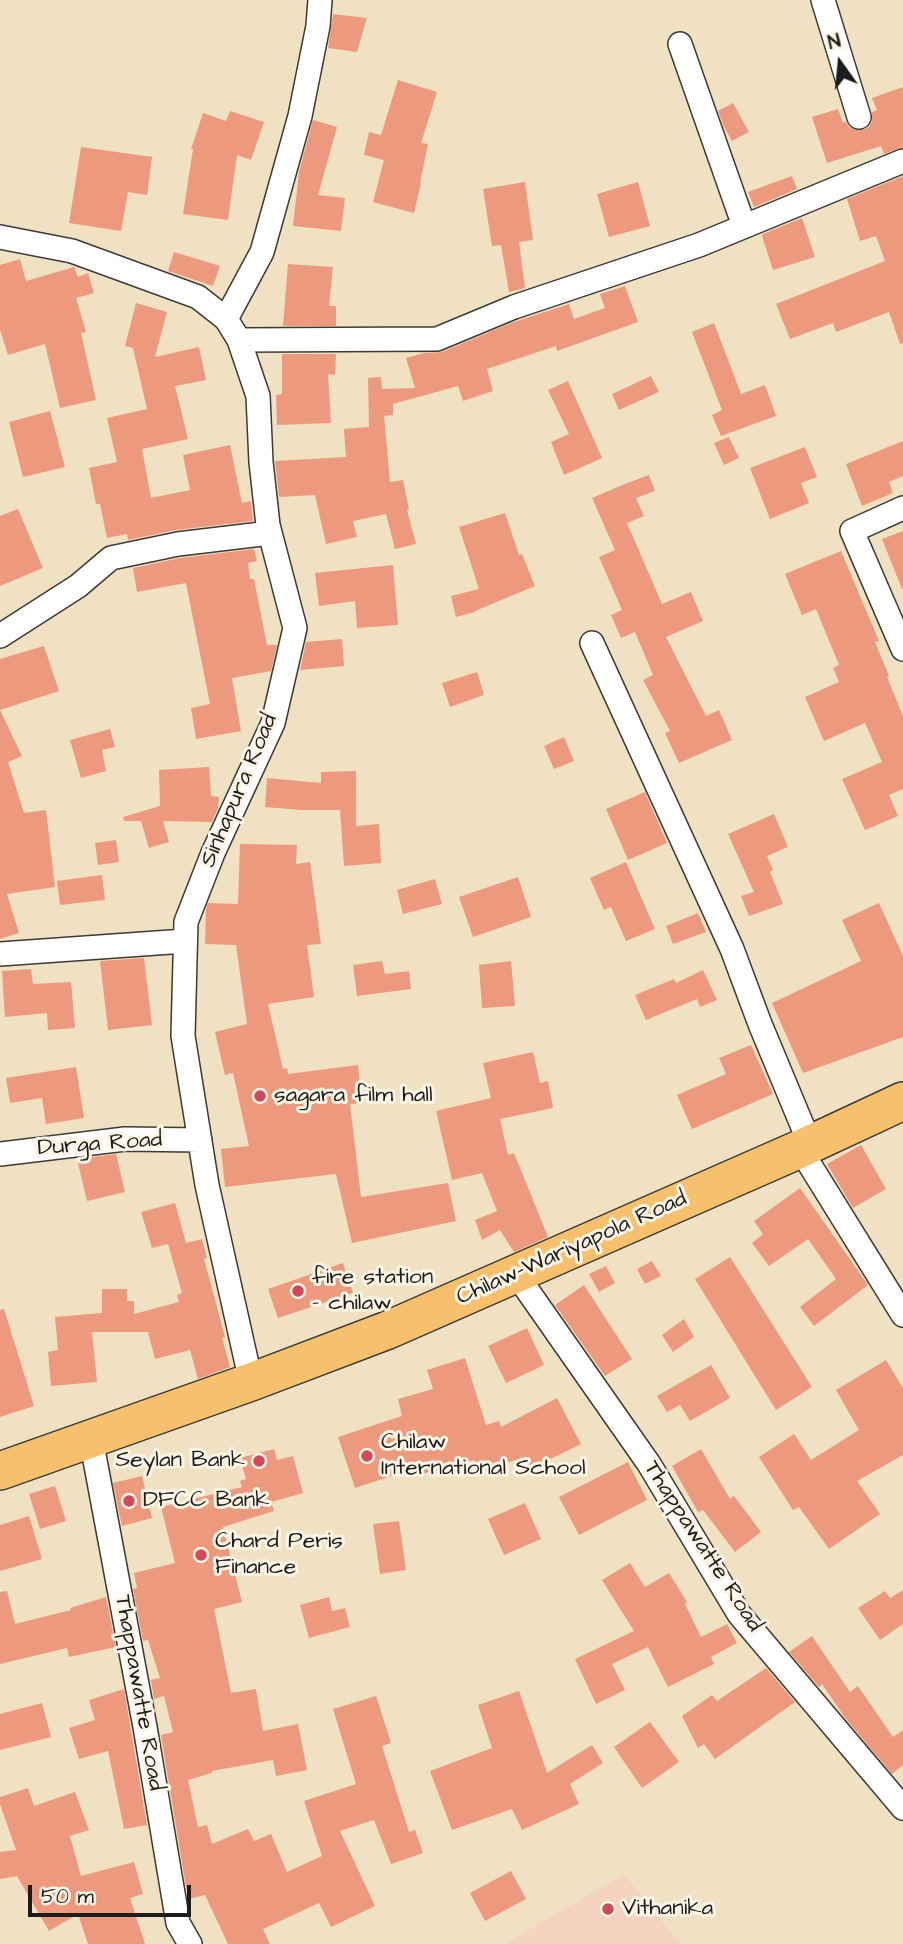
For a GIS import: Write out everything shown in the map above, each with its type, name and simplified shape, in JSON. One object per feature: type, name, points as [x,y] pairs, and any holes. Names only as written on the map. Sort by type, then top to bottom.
[{"type":"main road","name":"Chilaw-Wariyapola Road","points":[[0,1471],[388,1330],[903,1101]]},
{"type":"street","points":[[226,319],[262,252],[300,116],[318,26],[320,0]]},
{"type":"street","points":[[822,0],[859,117]]},
{"type":"street","points":[[680,44],[744,226]]},
{"type":"street","points":[[239,340],[437,339],[514,307],[699,244],[903,161]]},
{"type":"street","name":"Sinhapura Road","points":[[0,237],[72,251],[198,297],[226,319],[239,340],[258,396],[261,462],[270,533],[295,628],[273,723],[213,853],[186,922],[183,1036],[207,1185],[251,1382]]},
{"type":"street","points":[[903,508],[852,531],[903,649]]},
{"type":"street","points":[[0,636],[78,586],[111,558],[178,544],[270,533]]},
{"type":"street","points":[[592,643],[732,949],[805,1146],[903,1315]]},
{"type":"street","points":[[0,954],[185,942]]},
{"type":"street","name":"Durga Road","points":[[0,1153],[125,1139],[200,1140]]},
{"type":"street","name":"Thappawatte Road","points":[[516,1274],[649,1464],[739,1614],[903,1808]]},
{"type":"street","name":"Thappawatte Road","points":[[91,1439],[145,1727],[178,1923],[190,1944]]},
{"type":"shaded area","name":"Vithanika","points":[[624,1874],[680,1944],[505,1944]]},
{"type":"building","points":[[333,14],[367,18],[357,52],[328,48]]},
{"type":"building","points":[[398,80],[437,92],[421,143],[428,144],[414,213],[373,202],[384,160],[364,155],[369,132],[381,135]]},
{"type":"building","points":[[903,87],[903,147],[884,154],[881,146],[827,163],[812,117],[838,109],[843,123],[846,122],[855,130],[864,130],[872,121],[872,112],[877,110],[872,98]]},
{"type":"building","points":[[733,103],[749,132],[732,141],[718,111]]},
{"type":"building","points":[[230,111],[264,122],[251,160],[237,155],[228,220],[183,214],[191,149],[203,113],[226,121]]},
{"type":"building","points":[[313,120],[337,127],[318,195],[345,198],[341,231],[293,226],[299,172]]},
{"type":"building","points":[[81,147],[152,157],[147,195],[128,192],[121,231],[69,223]]},
{"type":"building","points":[[792,176],[797,189],[754,207],[748,192]]},
{"type":"building","points":[[903,176],[903,343],[900,344],[889,312],[836,332],[833,323],[790,339],[776,304],[885,261],[876,236],[860,241],[847,199]]},
{"type":"building","points":[[525,182],[533,240],[519,242],[525,288],[509,292],[501,245],[492,246],[483,189]]},
{"type":"building","points":[[638,182],[650,226],[609,237],[597,194]]},
{"type":"building","points":[[802,218],[815,257],[773,270],[763,234]]},
{"type":"building","points":[[174,252],[220,266],[213,286],[168,271]]},
{"type":"building","points":[[20,259],[26,281],[74,267],[78,277],[88,273],[94,293],[76,298],[86,332],[81,333],[96,400],[60,408],[45,344],[8,355],[0,330],[0,265]]},
{"type":"building","points":[[288,264],[333,267],[329,306],[336,306],[336,326],[283,326]]},
{"type":"building","points":[[625,286],[638,322],[557,351],[556,346],[487,369],[493,391],[463,401],[458,386],[393,404],[393,415],[384,416],[390,482],[403,480],[416,544],[395,549],[386,514],[353,521],[357,537],[326,544],[315,495],[279,497],[275,461],[346,457],[344,429],[369,427],[368,378],[381,377],[382,389],[415,388],[406,358],[442,352],[511,323],[569,304],[574,319],[605,308],[600,294]]},
{"type":"building","points":[[136,303],[167,312],[155,357],[199,347],[206,380],[175,386],[188,439],[142,449],[151,498],[190,490],[183,455],[230,445],[242,503],[251,501],[253,521],[176,530],[128,540],[127,534],[107,538],[100,504],[96,504],[89,468],[117,462],[107,418],[147,409],[133,348],[125,346]]},
{"type":"building","points":[[714,323],[741,394],[765,385],[776,416],[721,436],[712,415],[722,410],[692,332]]},
{"type":"building","points":[[282,354],[336,354],[335,375],[328,374],[331,423],[277,425],[276,395],[282,394]]},
{"type":"building","points":[[651,376],[659,392],[619,410],[612,394]]},
{"type":"building","points":[[568,381],[602,458],[564,475],[551,442],[569,434],[548,390]]},
{"type":"building","points":[[50,411],[65,467],[23,477],[9,422]]},
{"type":"building","points":[[729,437],[739,458],[724,465],[714,443]]},
{"type":"building","points":[[903,441],[903,476],[889,482],[893,493],[862,506],[846,464]]},
{"type":"building","points":[[805,447],[817,477],[801,483],[809,503],[770,519],[750,468]]},
{"type":"building","points":[[649,475],[655,491],[636,498],[644,516],[627,523],[662,604],[691,592],[703,621],[666,637],[706,716],[719,710],[732,740],[679,763],[665,733],[670,731],[643,680],[653,675],[635,632],[621,638],[611,615],[622,610],[599,557],[615,550],[592,498]]},
{"type":"building","points":[[18,509],[43,568],[0,586],[0,516]]},
{"type":"building","points":[[505,513],[519,555],[522,554],[535,586],[475,612],[456,617],[451,596],[479,589],[459,527]]},
{"type":"building","points":[[903,531],[903,589],[902,589],[882,539]]},
{"type":"building","points":[[254,549],[257,561],[248,563],[250,579],[254,579],[267,645],[277,645],[271,671],[232,678],[241,731],[196,739],[191,708],[210,704],[186,583],[137,592],[133,568],[180,558]]},
{"type":"building","points":[[841,551],[879,641],[875,642],[903,716],[903,789],[889,795],[898,816],[865,830],[842,779],[882,762],[865,723],[824,741],[805,697],[839,682],[833,668],[839,665],[816,609],[802,615],[785,574]]},
{"type":"building","points":[[393,565],[398,625],[357,628],[355,601],[319,606],[315,573]]},
{"type":"building","points":[[342,639],[344,666],[300,670],[306,642]]},
{"type":"building","points":[[44,646],[59,691],[0,710],[0,659]]},
{"type":"building","points":[[477,672],[484,695],[450,707],[442,683]]},
{"type":"building","points":[[0,710],[22,756],[8,762],[24,813],[46,810],[55,887],[7,894],[19,933],[0,939]]},
{"type":"building","points":[[110,729],[115,747],[102,750],[106,771],[81,778],[70,740]]},
{"type":"building","points":[[564,737],[574,761],[554,769],[544,746]]},
{"type":"building","points":[[209,767],[211,796],[219,797],[212,822],[163,821],[169,842],[149,848],[141,821],[124,821],[123,817],[160,806],[159,770]]},
{"type":"building","points":[[356,771],[356,826],[379,824],[381,863],[344,866],[340,810],[265,807],[267,778],[321,783],[321,772]]},
{"type":"building","points":[[645,792],[667,843],[628,860],[606,809]]},
{"type":"building","points":[[774,814],[788,847],[767,856],[773,870],[770,872],[783,904],[749,916],[741,896],[754,892],[728,834]]},
{"type":"building","points":[[116,840],[119,862],[98,865],[95,843]]},
{"type":"building","points":[[240,844],[297,845],[296,864],[310,862],[321,944],[307,945],[314,997],[268,1004],[283,1069],[287,1068],[288,1074],[358,1065],[362,1103],[350,1104],[361,1197],[448,1183],[456,1221],[352,1243],[336,1174],[225,1187],[221,1149],[249,1146],[233,1073],[225,1075],[215,1032],[247,1024],[236,945],[205,944],[206,909],[208,903],[238,904]]},
{"type":"building","points":[[626,862],[655,929],[626,941],[611,907],[604,910],[590,878]]},
{"type":"building","points":[[102,875],[105,900],[60,905],[57,881]]},
{"type":"building","points":[[518,877],[531,917],[473,937],[459,897]]},
{"type":"building","points":[[435,879],[442,904],[403,914],[397,890]]},
{"type":"building","points":[[879,903],[903,956],[903,1037],[803,1073],[772,1003],[861,961],[842,920]]},
{"type":"building","points":[[698,913],[706,932],[673,944],[666,926]]},
{"type":"building","points":[[144,958],[152,1025],[108,1030],[100,961]]},
{"type":"building","points":[[382,961],[385,974],[409,971],[411,989],[357,996],[353,965]]},
{"type":"building","points":[[511,961],[515,1006],[482,1008],[479,965]]},
{"type":"building","points":[[31,969],[33,984],[71,982],[75,1028],[48,1030],[47,1013],[5,1017],[2,971]]},
{"type":"building","points":[[703,970],[717,1000],[700,1007],[697,999],[646,1020],[635,995],[674,979],[676,983]]},
{"type":"building","points":[[751,1045],[773,1094],[692,1129],[677,1095],[726,1074],[719,1058]]},
{"type":"building","points":[[533,1052],[540,1083],[548,1081],[553,1108],[500,1119],[508,1155],[514,1153],[548,1237],[514,1252],[500,1230],[482,1240],[475,1220],[497,1211],[482,1173],[452,1180],[436,1111],[491,1098],[483,1063]]},
{"type":"building","points":[[76,1067],[84,1118],[46,1124],[42,1098],[10,1103],[6,1078]]},
{"type":"building","points":[[861,1145],[886,1189],[853,1208],[827,1164]]},
{"type":"building","points":[[116,1154],[125,1192],[87,1201],[77,1159]]},
{"type":"building","points":[[800,1188],[868,1285],[814,1326],[800,1307],[836,1279],[808,1239],[769,1266],[752,1243],[763,1234],[754,1221]]},
{"type":"building","points":[[175,1203],[186,1243],[202,1239],[207,1258],[204,1259],[225,1337],[222,1338],[230,1367],[198,1379],[190,1350],[155,1359],[148,1332],[92,1332],[97,1382],[51,1386],[48,1352],[58,1350],[55,1317],[102,1313],[102,1289],[127,1289],[127,1301],[134,1301],[134,1314],[179,1302],[177,1295],[182,1293],[168,1244],[152,1248],[141,1212]]},
{"type":"building","points":[[730,1257],[812,1387],[776,1410],[695,1279]]},
{"type":"building","points":[[652,1261],[661,1276],[645,1284],[637,1269]]},
{"type":"building","points":[[343,1263],[353,1293],[278,1318],[268,1289]]},
{"type":"building","points":[[606,1266],[615,1283],[599,1292],[589,1274]]},
{"type":"building","points":[[584,1285],[632,1359],[605,1376],[555,1305]]},
{"type":"building","points":[[4,1309],[34,1406],[0,1417],[0,1310]]},
{"type":"building","points":[[684,1319],[694,1337],[673,1352],[662,1335]]},
{"type":"building","points":[[527,1328],[544,1365],[506,1383],[488,1346]]},
{"type":"building","points":[[465,1358],[486,1425],[499,1421],[501,1427],[557,1398],[581,1444],[528,1470],[522,1458],[478,1472],[474,1460],[418,1475],[416,1468],[355,1488],[338,1437],[402,1416],[398,1399],[433,1389],[427,1370]]},
{"type":"building","points":[[886,1360],[903,1388],[903,1455],[857,1481],[880,1514],[829,1549],[799,1507],[793,1510],[759,1457],[794,1434],[811,1460],[859,1430],[836,1390]]},
{"type":"building","points":[[711,1365],[730,1398],[690,1421],[680,1405],[667,1412],[657,1396]]},
{"type":"building","points":[[274,1449],[277,1460],[293,1456],[303,1493],[271,1502],[274,1511],[223,1527],[242,1602],[214,1609],[231,1693],[256,1689],[263,1731],[298,1724],[307,1770],[276,1776],[273,1760],[212,1771],[188,1780],[198,1827],[207,1825],[212,1844],[248,1829],[254,1841],[271,1834],[287,1872],[322,1856],[304,1801],[356,1784],[333,1709],[376,1696],[391,1743],[382,1746],[409,1832],[415,1830],[423,1853],[391,1864],[374,1820],[340,1831],[375,1906],[331,1927],[319,1903],[263,1929],[270,1944],[228,1944],[205,1895],[188,1899],[161,1735],[173,1732],[164,1696],[154,1699],[151,1680],[160,1678],[148,1640],[143,1641],[133,1589],[137,1588],[134,1573],[175,1563],[161,1507],[242,1487],[240,1481],[246,1479],[240,1458]]},
{"type":"building","points":[[701,1449],[730,1499],[734,1496],[761,1532],[735,1552],[703,1510],[698,1512],[672,1466]]},
{"type":"building","points":[[628,1462],[647,1500],[579,1535],[559,1497]]},
{"type":"building","name":"DFCC Bank","points":[[142,1476],[152,1518],[122,1526],[113,1483]]},
{"type":"building","points":[[55,1486],[66,1521],[40,1529],[29,1494]]},
{"type":"building","points":[[525,1503],[541,1539],[504,1555],[488,1519]]},
{"type":"building","points":[[29,1516],[42,1559],[0,1571],[0,1525]]},
{"type":"building","points":[[399,1521],[406,1570],[380,1574],[373,1524]]},
{"type":"building","points":[[630,1563],[645,1587],[669,1573],[687,1602],[685,1604],[701,1637],[727,1624],[737,1643],[711,1657],[714,1664],[668,1687],[648,1647],[612,1664],[625,1690],[596,1704],[575,1659],[634,1631],[602,1580]]},
{"type":"building","points":[[903,1590],[903,1624],[880,1640],[858,1608],[885,1591],[890,1598]]},
{"type":"building","points":[[7,1591],[15,1624],[71,1610],[70,1608],[106,1597],[116,1647],[69,1657],[67,1648],[0,1664],[0,1592]]},
{"type":"building","points":[[329,1597],[332,1611],[345,1608],[350,1627],[309,1638],[300,1605]]},
{"type":"building","points":[[812,1636],[850,1692],[858,1686],[893,1737],[903,1730],[903,1765],[892,1774],[846,1719],[822,1684],[819,1687],[789,1652]]},
{"type":"building","points":[[766,1668],[795,1702],[715,1759],[704,1744],[698,1748],[682,1716],[712,1695],[717,1701]]},
{"type":"building","points":[[124,1689],[147,1825],[124,1829],[108,1751],[79,1759],[69,1728],[95,1720],[89,1700]]},
{"type":"building","points":[[519,1691],[547,1773],[592,1745],[603,1763],[570,1784],[579,1804],[522,1830],[512,1809],[452,1830],[430,1771],[492,1748],[478,1705]]},
{"type":"building","points":[[42,1703],[51,1737],[0,1750],[0,1714]]},
{"type":"building","points":[[650,1722],[679,1762],[642,1788],[614,1747]]},
{"type":"building","points":[[28,1788],[34,1806],[75,1792],[89,1830],[70,1836],[81,1876],[134,1862],[143,1894],[130,1898],[145,1944],[88,1944],[78,1914],[49,1931],[17,1876],[0,1879],[0,1852],[16,1850],[0,1797]]},
{"type":"building","points":[[511,1871],[526,1899],[485,1921],[470,1893]]},
{"type":"place","name":"sagara film hall","points":[[260,1096]]},
{"type":"place","name":"fire station - chilaw","points":[[298,1291]]},
{"type":"place","name":"Chilaw International School","points":[[367,1456]]},
{"type":"place","name":"Seylan Bank","points":[[259,1461]]},
{"type":"place","name":"DFCC Bank","points":[[129,1501]]},
{"type":"place","name":"Chard Peris Finance","points":[[201,1555]]},
{"type":"place","name":"Vithanika","points":[[608,1909]]}]
